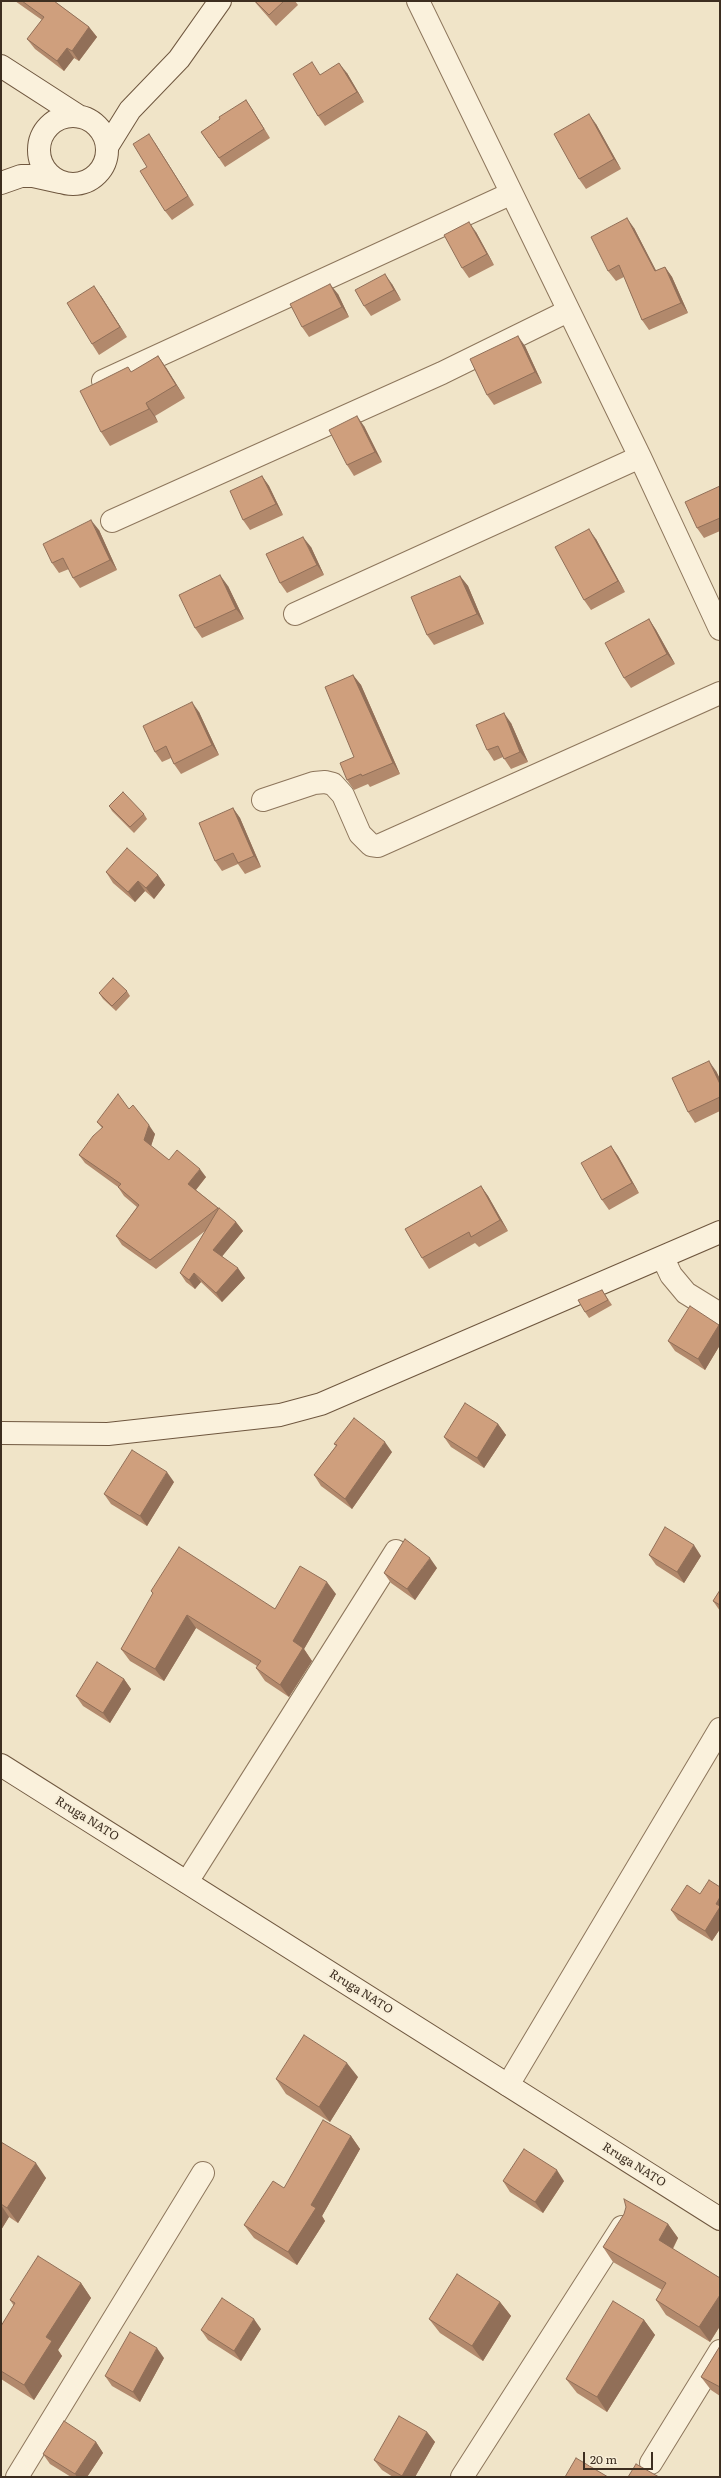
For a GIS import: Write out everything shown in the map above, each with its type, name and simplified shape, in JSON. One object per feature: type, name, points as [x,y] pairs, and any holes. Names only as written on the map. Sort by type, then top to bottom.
[{"type":"street","points":[[107,148],[119,125],[143,94],[179,59],[220,1]]},
{"type":"street","points":[[418,1],[510,194],[640,457],[720,629]]},
{"type":"street","points":[[1,66],[86,119],[105,137],[107,148],[106,158],[96,176],[76,184],[33,176],[21,176],[1,183]]},
{"type":"street","points":[[24,81],[43,103],[49,117],[41,160],[46,170],[54,178],[65,183]]},
{"type":"street","points":[[1,175],[28,155],[58,120],[69,117],[86,119],[122,109],[143,94]]},
{"type":"street","points":[[89,388],[510,194]]},
{"type":"street","points":[[112,521],[442,373],[568,311]]},
{"type":"street","points":[[295,614],[640,457]]},
{"type":"street","points":[[263,800],[314,783],[325,782],[333,784],[343,796],[364,840],[378,846],[720,694]]},
{"type":"street","points":[[1,1433],[108,1434],[280,1415],[321,1404],[663,1258],[720,1232]]},
{"type":"street","points":[[663,1258],[671,1275],[686,1292],[720,1314]]},
{"type":"street","points":[[187,1882],[396,1551]]},
{"type":"street","points":[[508,2085],[718,1735]]},
{"type":"street","name":"Rruga NATO","points":[[1,1765],[720,2219]]},
{"type":"street","points":[[17,2477],[203,2173]]},
{"type":"street","points":[[462,2477],[624,2222]]},
{"type":"street","points":[[651,2463],[720,2351]]},
{"type":"building","points":[[22,1],[54,1],[89,27],[72,51],[67,48],[57,61],[27,39],[44,17]]},
{"type":"building","points":[[255,1],[284,1],[269,15]]},
{"type":"building","points":[[312,62],[320,75],[339,63],[357,92],[318,116],[293,74]]},
{"type":"building","points":[[246,100],[264,129],[219,158],[201,132],[220,119],[219,117]]},
{"type":"building","points":[[589,114],[614,159],[579,179],[554,134]]},
{"type":"building","points":[[149,134],[188,196],[165,211],[140,171],[147,167],[133,144]]},
{"type":"building","points":[[627,218],[655,271],[665,267],[681,303],[642,320],[619,265],[608,271],[591,237]]},
{"type":"building","points":[[469,222],[487,254],[462,268],[444,235]]},
{"type":"building","points":[[385,274],[394,290],[364,306],[355,290]]},
{"type":"building","points":[[330,284],[342,307],[302,327],[290,304]]},
{"type":"building","points":[[94,286],[120,327],[92,344],[67,303]]},
{"type":"building","points":[[518,336],[535,372],[487,395],[470,359]]},
{"type":"building","points":[[158,356],[176,385],[146,403],[149,409],[101,432],[80,391],[128,367],[131,372]]},
{"type":"building","points":[[357,416],[375,452],[347,465],[329,430]]},
{"type":"building","points":[[262,476],[276,504],[243,520],[230,491]]},
{"type":"building","points":[[720,486],[720,518],[697,528],[685,502]]},
{"type":"building","points":[[91,520],[110,560],[73,578],[63,558],[52,563],[43,544]]},
{"type":"building","points":[[589,529],[618,581],[584,600],[555,547]]},
{"type":"building","points":[[303,537],[317,565],[280,583],[266,554]]},
{"type":"building","points":[[220,575],[236,609],[195,628],[179,595]]},
{"type":"building","points":[[460,576],[477,614],[427,635],[411,597]]},
{"type":"building","points":[[649,619],[667,654],[624,678],[605,643]]},
{"type":"building","points":[[353,675],[393,763],[362,776],[361,774],[347,780],[340,763],[354,757],[325,687]]},
{"type":"building","points":[[192,702],[212,745],[174,764],[166,746],[155,752],[143,726]]},
{"type":"building","points":[[504,713],[520,752],[504,759],[498,746],[487,750],[476,725]]},
{"type":"building","points":[[123,792],[144,814],[130,827],[109,806]]},
{"type":"building","points":[[233,808],[254,856],[238,863],[233,853],[215,861],[199,823]]},
{"type":"building","points":[[127,848],[158,875],[146,888],[138,881],[128,892],[106,872]]},
{"type":"building","points":[[113,978],[127,991],[112,1006],[99,993]]},
{"type":"building","points":[[709,1061],[720,1084],[720,1097],[688,1112],[672,1078]]},
{"type":"building","points":[[118,1094],[129,1109],[133,1105],[149,1125],[144,1140],[169,1160],[177,1150],[200,1169],[188,1184],[218,1208],[150,1260],[116,1236],[139,1205],[118,1187],[121,1184],[79,1155],[93,1136],[103,1127],[97,1122]]},
{"type":"building","points":[[611,1146],[632,1183],[602,1200],[581,1163]]},
{"type":"building","points":[[481,1186],[500,1220],[471,1237],[469,1232],[422,1258],[405,1229]]},
{"type":"building","points":[[219,1208],[236,1222],[213,1250],[238,1268],[216,1293],[194,1273],[189,1280],[180,1273]]},
{"type":"building","points":[[602,1290],[608,1300],[585,1312],[578,1300]]},
{"type":"building","points":[[690,1306],[719,1325],[698,1359],[668,1341]]},
{"type":"building","points":[[465,1403],[498,1424],[477,1458],[444,1437]]},
{"type":"building","points":[[354,1418],[385,1442],[345,1499],[314,1475],[337,1445],[334,1444]]},
{"type":"building","points":[[132,1450],[167,1472],[140,1516],[104,1494]]},
{"type":"building","points":[[665,1527],[694,1545],[677,1572],[649,1555]]},
{"type":"building","points":[[405,1539],[430,1558],[407,1589],[384,1573]]},
{"type":"building","points":[[179,1547],[275,1609],[300,1566],[327,1582],[293,1641],[303,1648],[280,1685],[256,1668],[261,1661],[187,1615],[155,1669],[121,1649],[153,1593],[151,1591]]},
{"type":"building","points":[[720,1590],[720,1605],[713,1601]]},
{"type":"building","points":[[97,1662],[124,1679],[103,1713],[76,1696]]},
{"type":"building","points":[[709,1880],[720,1887],[720,1897],[716,1904],[720,1907],[705,1931],[671,1910],[687,1885],[700,1894]]},
{"type":"building","points":[[304,2035],[347,2063],[319,2107],[276,2079]]},
{"type":"building","points":[[323,2120],[351,2136],[311,2205],[316,2208],[288,2252],[244,2225],[273,2181],[284,2188]]},
{"type":"building","points":[[1,2142],[36,2163],[7,2208],[1,2204]]},
{"type":"building","points":[[524,2149],[557,2170],[535,2202],[503,2181]]},
{"type":"building","points":[[624,2199],[668,2224],[659,2240],[720,2278],[720,2295],[699,2327],[656,2300],[666,2283],[603,2247],[624,2214],[626,2207]]},
{"type":"building","points":[[38,2256],[81,2283],[46,2337],[52,2341],[24,2385],[1,2371],[1,2326],[15,2303],[10,2300]]},
{"type":"building","points":[[457,2274],[500,2302],[472,2346],[429,2319]]},
{"type":"building","points":[[222,2298],[254,2319],[234,2351],[201,2330]]},
{"type":"building","points":[[613,2301],[644,2320],[597,2397],[566,2379]]},
{"type":"building","points":[[130,2332],[157,2348],[133,2392],[105,2376]]},
{"type":"building","points":[[720,2346],[720,2387],[701,2377]]},
{"type":"building","points":[[399,2416],[427,2432],[402,2476],[374,2460]]},
{"type":"building","points":[[64,2421],[96,2442],[75,2474],[43,2454]]},
{"type":"building","points":[[576,2458],[608,2477],[565,2477]]},
{"type":"building","points":[[636,2464],[659,2477],[628,2477]]}]
